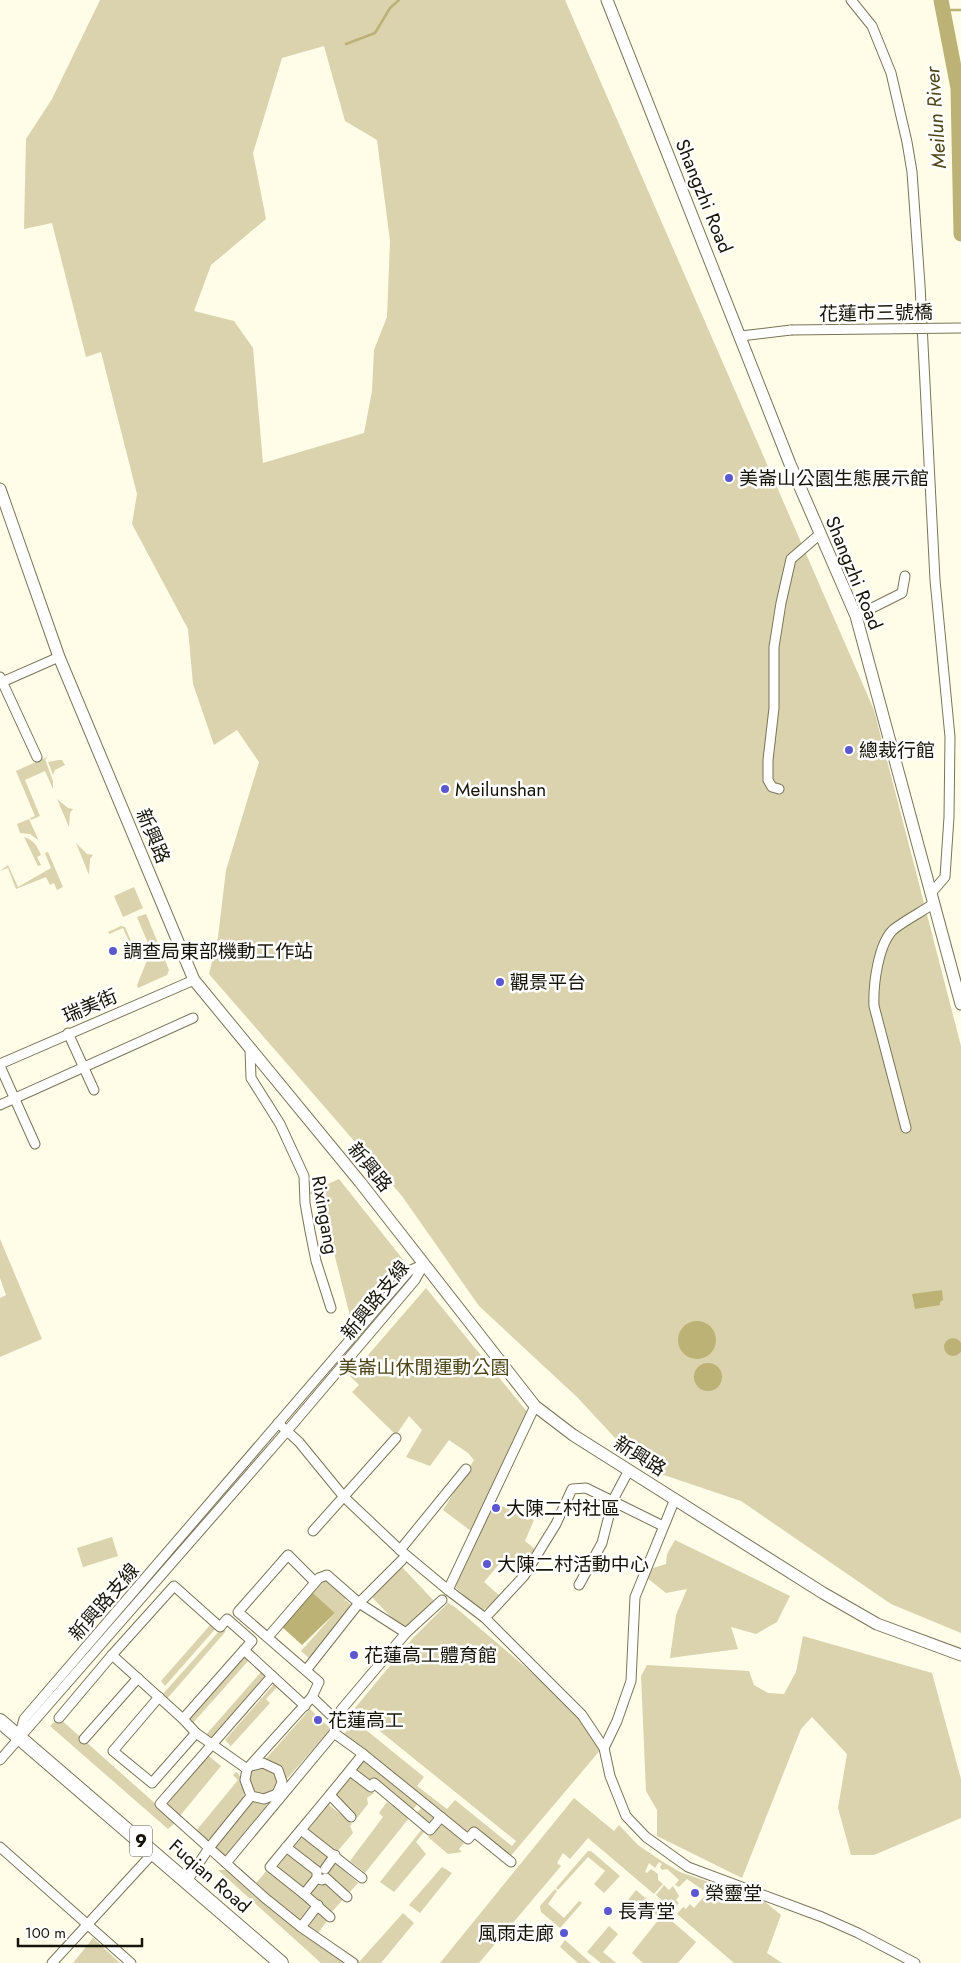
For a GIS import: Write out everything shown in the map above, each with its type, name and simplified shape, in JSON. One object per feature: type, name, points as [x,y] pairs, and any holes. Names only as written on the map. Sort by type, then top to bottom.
[{"type":"main road","name":"Fuqian Road","points":[[0,1721],[281,1963]]},
{"type":"street","name":"Shangzhi Road","points":[[607,0],[820,534],[856,616],[961,1004]]},
{"type":"street","points":[[851,0],[872,26],[891,72],[912,172],[920,285],[935,580],[950,737],[949,817],[944,877],[932,892]]},
{"type":"street","name":"花蓮市三號橋","points":[[741,336],[791,330],[961,328]]},
{"type":"street","name":"新興路","points":[[0,489],[59,657],[194,980],[424,1264],[535,1406],[573,1435],[877,1624],[961,1655]]},
{"type":"street","points":[[779,789],[772,787],[768,780],[768,760],[774,708],[774,647],[779,612],[791,559],[820,534]]},
{"type":"street","points":[[856,616],[902,593],[905,576]]},
{"type":"street","points":[[37,757],[1,681],[59,657]]},
{"type":"street","points":[[906,1128],[874,1006],[874,992],[878,965],[889,936],[894,929],[933,904]]},
{"type":"street","name":"瑞美街","points":[[0,1065],[194,980]]},
{"type":"street","points":[[0,1105],[192,1018]]},
{"type":"street","points":[[68,1034],[94,1090]]},
{"type":"street","name":"Rixingang","points":[[250,1049],[251,1078],[280,1124],[304,1176],[305,1203],[316,1262],[331,1308]]},
{"type":"street","points":[[0,1065],[35,1144]]},
{"type":"street","name":"新興路支線","points":[[19,1737],[24,1719],[409,1271],[424,1264]]},
{"type":"street","name":"新興路支線","points":[[19,1737],[46,1710],[287,1431],[415,1280],[424,1264]]},
{"type":"street","points":[[448,1590],[535,1406]]},
{"type":"street","points":[[278,1423],[344,1497],[400,1550],[485,1618],[582,1715],[604,1748],[610,1776],[626,1816],[666,1852],[688,1867],[822,1917],[873,1940],[914,1963]]},
{"type":"street","points":[[313,1531],[396,1438]]},
{"type":"street","points":[[400,1550],[466,1469]]},
{"type":"street","points":[[579,1585],[602,1542],[613,1500],[629,1470]]},
{"type":"street","points":[[485,1618],[524,1576],[556,1524],[572,1489],[586,1488],[663,1526]]},
{"type":"street","points":[[604,1748],[617,1722],[631,1681],[635,1597],[675,1499]]},
{"type":"street","points":[[251,1796],[245,1780],[248,1768],[305,1706],[312,1697],[319,1682],[307,1669],[238,1612],[288,1555],[315,1582]]},
{"type":"street","points":[[307,1669],[359,1603],[402,1560]]},
{"type":"street","points":[[268,1637],[315,1582],[327,1575],[359,1603],[406,1633]]},
{"type":"street","points":[[59,1718],[174,1586],[220,1626],[227,1619],[252,1641],[183,1719]]},
{"type":"street","points":[[226,1863],[279,1795],[334,1733],[336,1720],[341,1710],[406,1633],[442,1600]]},
{"type":"street","points":[[244,1650],[305,1706]]},
{"type":"street","points":[[112,1655],[196,1733],[248,1768]]},
{"type":"street","points":[[272,1676],[160,1804],[300,1927],[352,1963]]},
{"type":"street","points":[[84,1739],[138,1678]]},
{"type":"street","points":[[159,1697],[113,1750],[152,1783],[196,1733]]},
{"type":"street","points":[[312,1697],[336,1720]]},
{"type":"street","points":[[334,1733],[363,1754],[468,1839],[474,1832],[511,1862]]},
{"type":"street","points":[[0,1760],[19,1737]]},
{"type":"street","points":[[330,1918],[318,1905],[270,1867],[363,1754]]},
{"type":"street","points":[[248,1768],[262,1763],[278,1770],[282,1782],[279,1795]]},
{"type":"street","points":[[350,1771],[370,1788],[374,1783],[430,1830],[441,1817]]},
{"type":"street","points":[[251,1796],[264,1799],[279,1795]]},
{"type":"street","points":[[330,1795],[351,1816]]},
{"type":"street","points":[[187,1881],[209,1848],[251,1796]]},
{"type":"street","points":[[412,1815],[422,1802]]},
{"type":"street","points":[[302,1830],[362,1878]]},
{"type":"street","points":[[286,1846],[347,1897]]},
{"type":"street","points":[[0,1847],[131,1963]]},
{"type":"street","points":[[52,1963],[154,1852]]},
{"type":"street","points":[[304,1894],[335,1855]]},
{"type":"street","points":[[300,1927],[318,1905]]},
{"type":"green space","points":[[100,0],[565,0],[874,710],[961,1046],[961,1633],[891,1604],[741,1501],[643,1468],[577,1397],[479,1306],[402,1196],[209,974],[218,937],[226,870],[259,762],[237,730],[214,745],[193,684],[188,629],[132,524],[137,494],[101,352],[86,357],[52,223],[24,229],[26,139],[52,99]],"holes":[[[324,46],[345,121],[377,140],[390,241],[387,317],[374,350],[372,391],[364,433],[263,463],[253,348],[234,321],[194,311],[211,265],[266,219],[253,153],[282,58]]]},
{"type":"green space","points":[[49,756],[45,759],[53,781],[53,789],[45,771],[25,780],[40,816],[31,820],[30,818],[35,816],[16,771]]},
{"type":"green space","points":[[62,760],[65,765],[55,770],[53,775],[48,762]]},
{"type":"green space","points":[[57,799],[68,808],[73,809],[70,813],[69,827]]},
{"type":"green space","points":[[29,819],[38,840],[30,834],[20,833],[17,824]]},
{"type":"green space","points":[[24,837],[36,846],[41,855],[37,857],[41,865],[38,866]]},
{"type":"green space","points":[[76,843],[87,854],[93,855],[90,859],[89,875]]},
{"type":"green space","points":[[48,852],[63,887],[57,890],[54,883],[50,885],[46,877],[16,889],[8,868],[0,871],[8,865],[18,887],[51,868],[45,853]]},
{"type":"green space","points":[[134,887],[143,908],[123,917],[114,896]]},
{"type":"green space","points":[[146,914],[169,970],[167,975],[138,988],[137,985],[148,958],[153,955],[137,917]]},
{"type":"green space","points":[[121,926],[125,927],[138,957],[137,960],[123,961],[134,953],[123,928],[109,934],[108,932]]},
{"type":"green space","name":"美崙山休閒運動公園","points":[[339,1179],[405,1262],[352,1324],[320,1197],[308,1193]]},
{"type":"green space","points":[[0,1239],[42,1339],[0,1357],[0,1298],[6,1295],[0,1278]]},
{"type":"green space","name":"美崙山休閒運動公園","points":[[426,1288],[528,1413],[471,1531],[443,1510],[474,1460],[468,1453],[449,1440],[430,1466],[406,1457],[422,1430],[409,1416],[396,1435],[352,1392],[359,1385],[350,1376]]},
{"type":"green space","points":[[495,1503],[534,1520],[525,1541],[536,1550],[512,1584],[521,1570],[505,1557],[484,1582],[500,1596],[508,1588],[501,1597],[482,1611],[454,1586]]},
{"type":"green space","points":[[112,1537],[118,1556],[83,1567],[77,1548]]},
{"type":"green space","points":[[675,1540],[790,1596],[777,1622],[756,1634],[731,1627],[738,1649],[670,1658],[676,1615],[687,1589],[666,1593],[647,1578],[653,1568],[666,1564],[667,1554]]},
{"type":"green space","points":[[402,1567],[435,1602],[404,1631],[371,1596]]},
{"type":"green space","points":[[324,1578],[346,1598],[344,1602],[346,1600],[354,1608],[310,1659],[301,1651],[335,1613],[313,1593]]},
{"type":"green space","points":[[445,1601],[455,1607],[573,1708],[602,1748],[509,1858],[474,1829],[467,1837],[343,1735],[355,1721],[424,1777],[417,1786],[447,1809],[455,1800],[512,1846],[516,1841],[360,1715],[355,1708],[413,1638],[447,1604]]},
{"type":"green space","points":[[211,1624],[216,1628],[165,1686],[161,1681]]},
{"type":"green space","points":[[222,1628],[226,1631],[166,1700],[161,1696]]},
{"type":"green space","points":[[803,1636],[932,1673],[961,1779],[961,1818],[874,1855],[851,1855],[838,1808],[847,1754],[812,1717],[801,1729],[742,1878],[657,1836],[657,1810],[646,1791],[641,1676],[647,1665],[749,1671],[754,1685],[768,1693],[784,1694],[796,1672]]},
{"type":"green space","points":[[243,1655],[249,1660],[192,1724],[186,1719]]},
{"type":"green space","points":[[262,1671],[271,1678],[213,1743],[204,1737]]},
{"type":"green space","points":[[274,1684],[277,1687],[266,1699],[270,1703],[231,1746],[225,1740]]},
{"type":"green space","points":[[310,1709],[331,1729],[285,1781],[263,1762]]},
{"type":"green space","points":[[59,1718],[176,1822],[168,1829],[50,1726]]},
{"type":"green space","points":[[205,1753],[221,1766],[179,1817],[162,1802]]},
{"type":"green space","points":[[365,1757],[419,1802],[411,1812],[353,1771]]},
{"type":"green space","points":[[263,1766],[269,1767],[277,1775],[277,1787],[269,1795],[263,1796],[257,1795],[249,1787],[248,1781],[249,1775],[257,1767]]},
{"type":"green space","points":[[236,1772],[244,1784],[243,1798],[211,1838],[207,1840],[196,1831],[238,1780],[233,1775]]},
{"type":"green space","points":[[351,1773],[374,1793],[367,1798],[368,1804],[357,1818],[332,1796]]},
{"type":"green space","points":[[574,1798],[614,1831],[619,1825],[638,1845],[680,1872],[764,1901],[781,1915],[767,1953],[782,1963],[734,1963],[677,1914],[683,1907],[686,1909],[690,1904],[694,1908],[707,1893],[687,1879],[679,1887],[675,1885],[679,1880],[667,1869],[662,1870],[660,1867],[662,1864],[659,1862],[655,1868],[649,1863],[645,1872],[647,1873],[651,1869],[658,1874],[658,1880],[663,1884],[654,1894],[588,1838],[570,1859],[563,1853],[557,1863],[561,1866],[479,1963],[440,1963]]},
{"type":"green space","points":[[254,1801],[264,1802],[267,1805],[224,1858],[214,1849]]},
{"type":"green space","points":[[387,1802],[409,1818],[365,1873],[350,1861],[383,1817],[379,1813]]},
{"type":"green space","points":[[327,1803],[352,1824],[350,1826],[353,1833],[336,1853],[305,1830]]},
{"type":"green space","points":[[424,1805],[433,1813],[435,1818],[429,1825],[416,1814]]},
{"type":"green space","points":[[441,1823],[464,1843],[459,1849],[462,1852],[448,1854],[428,1837]]},
{"type":"green space","points":[[422,1829],[425,1831],[416,1842],[426,1854],[394,1892],[380,1882]]},
{"type":"green space","points":[[301,1834],[331,1858],[324,1868],[317,1869],[290,1847]]},
{"type":"green space","points":[[288,1849],[314,1874],[304,1892],[273,1868]]},
{"type":"green space","points":[[588,1851],[591,1851],[620,1876],[604,1893],[594,1884],[605,1871],[588,1857],[558,1890],[556,1888]]},
{"type":"green space","points":[[334,1861],[358,1883],[347,1895],[328,1878],[327,1869]]},
{"type":"green space","points":[[270,1867],[330,1917],[318,1933],[360,1961],[403,1913],[414,1923],[381,1963],[321,1963],[218,1870],[229,1870],[255,1884]]},
{"type":"green space","points":[[442,1867],[452,1873],[420,1913],[409,1905]]},
{"type":"green space","points":[[317,1880],[323,1881],[345,1897],[330,1914],[307,1894]]},
{"type":"green space","points":[[664,1885],[669,1890],[673,1886],[679,1896],[676,1900],[679,1903],[673,1910],[656,1895]]},
{"type":"green space","points":[[555,1889],[557,1891],[548,1904],[564,1918],[579,1901],[582,1903],[560,1928],[541,1912],[540,1906]]},
{"type":"green space","points":[[636,1890],[696,1942],[678,1963],[643,1963],[632,1953],[660,1918],[644,1904],[633,1917],[622,1908]]},
{"type":"green space","points":[[609,1926],[618,1934],[603,1952],[616,1963],[601,1963],[587,1952]]},
{"type":"green space","points":[[93,1938],[120,1963],[73,1963]]},
{"type":"green space","points":[[565,1940],[591,1963],[578,1963],[560,1947]]},
{"type":"shaded area","points":[[942,1290],[943,1300],[940,1302],[940,1305],[915,1309],[912,1294]]},
{"type":"shaded area","points":[[697,1321],[711,1326],[716,1340],[711,1354],[697,1359],[683,1354],[678,1340],[683,1326]]},
{"type":"shaded area","points":[[949,1338],[957,1338],[962,1343],[960,1354],[949,1356],[944,1351],[944,1343]]},
{"type":"shaded area","points":[[708,1363],[718,1367],[722,1377],[718,1387],[708,1391],[698,1387],[694,1377],[698,1367]]},
{"type":"shaded area","points":[[313,1593],[335,1613],[302,1645],[281,1626]]},
{"type":"waterway","points":[[346,44],[375,33],[390,8],[399,0]]},
{"type":"waterway","name":"Meilun River","points":[[941,0],[958,88],[961,234]]},
{"type":"waterway","points":[[943,10],[961,10]]},
{"type":"waterway","name":"Meilun River","points":[[958,100],[961,104]]},
{"type":"place","name":"美崙山公園生態展示館","points":[[729,478]]},
{"type":"place","name":"總裁行館","points":[[849,750]]},
{"type":"place","name":"Meilunshan","points":[[445,789]]},
{"type":"place","name":"調查局東部機動工作站","points":[[113,951]]},
{"type":"place","name":"觀景平台","points":[[500,982]]},
{"type":"place","name":"大陳二村社區","points":[[496,1508]]},
{"type":"place","name":"大陳二村活動中心","points":[[487,1564]]},
{"type":"place","name":"花蓮高工體育館","points":[[354,1655]]},
{"type":"place","name":"花蓮高工","points":[[318,1720]]},
{"type":"place","name":"榮靈堂","points":[[695,1893]]},
{"type":"place","name":"長青堂","points":[[608,1911]]},
{"type":"place","name":"風雨走廊","points":[[564,1933]]}]
